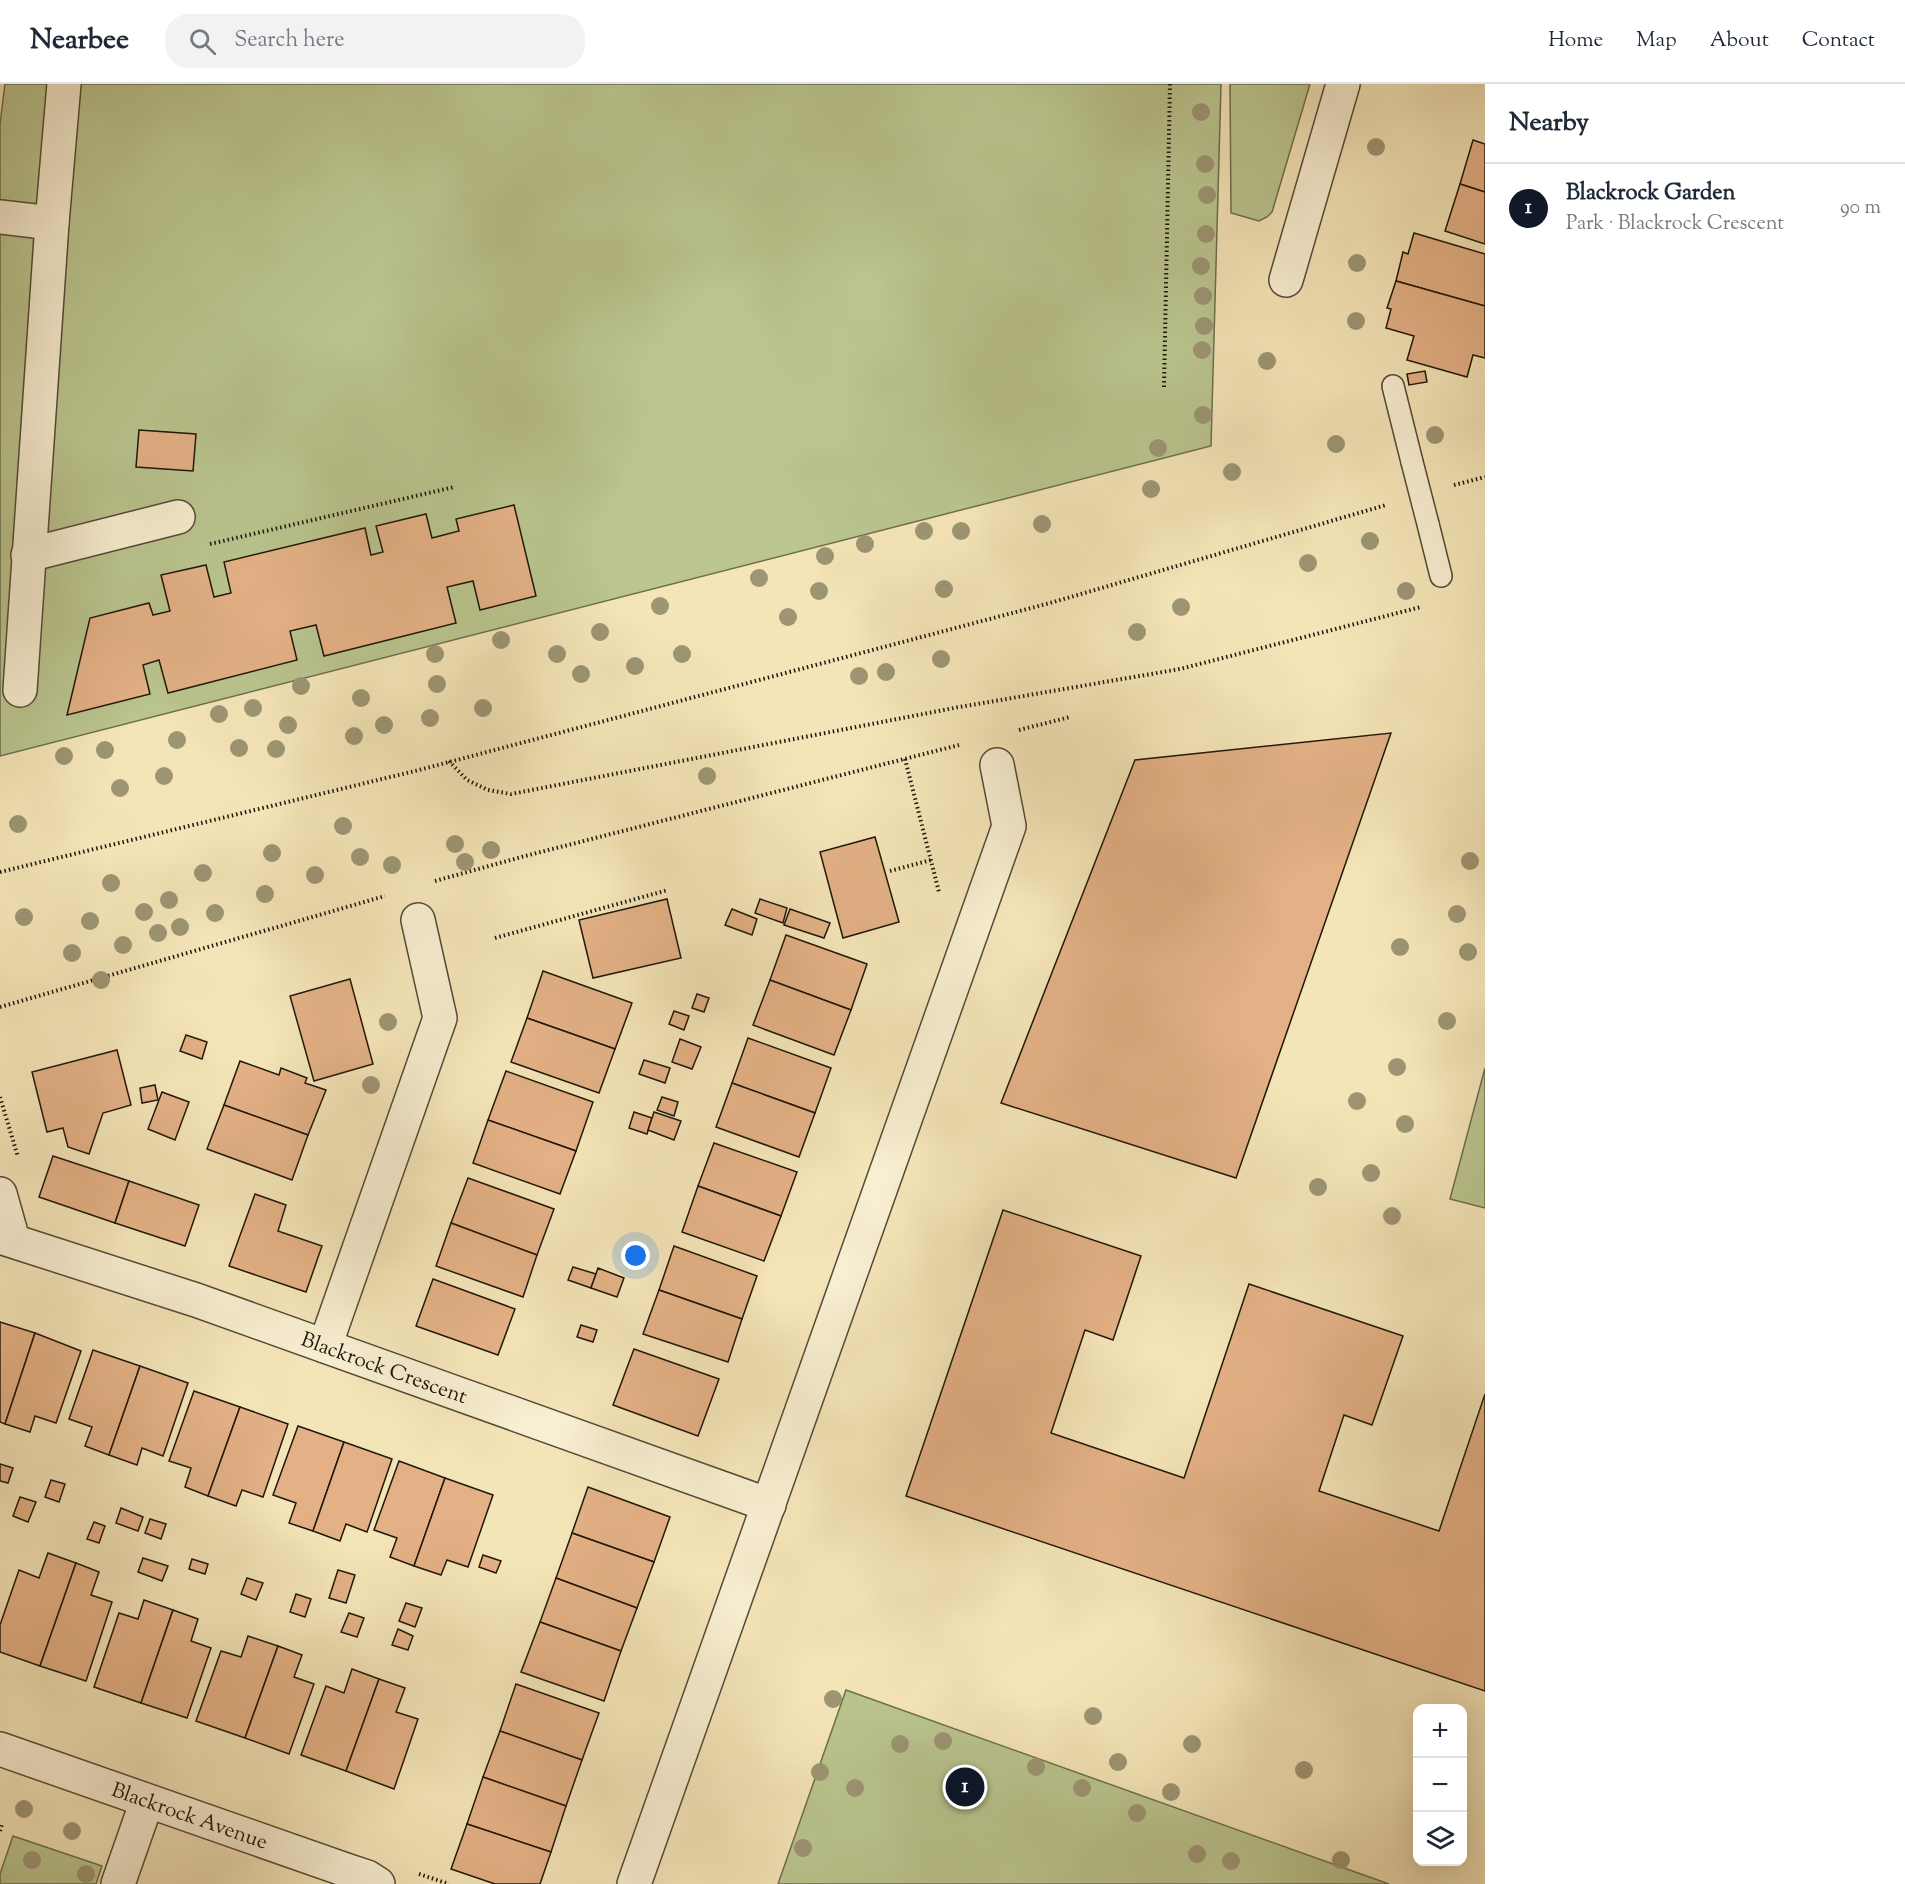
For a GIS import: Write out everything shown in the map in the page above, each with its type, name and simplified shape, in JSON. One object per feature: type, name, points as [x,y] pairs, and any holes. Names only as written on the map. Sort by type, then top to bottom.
[{"type":"street","points":[[20,690],[52,223],[64,84]]},
{"type":"street","points":[[1286,280],[1343,84]]},
{"type":"street","points":[[0,217],[52,223]]},
{"type":"street","points":[[28,555],[178,517]]},
{"type":"street","points":[[634,1884],[1010,826],[997,765]]},
{"type":"street","points":[[325,1346],[440,1017],[418,920]]},
{"type":"street","points":[[0,1194],[7,1239]]},
{"type":"street","name":"Blackrock Crescent","points":[[7,1239],[196,1300],[769,1504]]},
{"type":"street","name":"Blackrock Avenue","points":[[0,1749],[367,1877],[378,1884]]},
{"type":"street","points":[[118,1884],[147,1801]]},
{"type":"lane","points":[[1393,386],[1441,576]]},
{"type":"path","points":[[1164,387],[1170,84]]},
{"type":"path","points":[[1444,488],[1485,477]]},
{"type":"path","points":[[202,546],[454,487]]},
{"type":"path","points":[[0,872],[450,761],[1050,603],[1388,505]]},
{"type":"path","points":[[450,761],[467,780],[488,790],[511,794],[954,708],[1180,669],[1426,606]]},
{"type":"path","points":[[1015,731],[1070,717]]},
{"type":"path","points":[[435,881],[960,745]]},
{"type":"path","points":[[890,871],[931,860]]},
{"type":"path","points":[[495,938],[668,890]]},
{"type":"path","points":[[0,1006],[390,894]]},
{"type":"path","points":[[0,1831],[2,1824]]},
{"type":"green space","points":[[5,84],[1221,84],[1211,446],[0,756],[0,124]]},
{"type":"green space","points":[[1230,84],[1310,84],[1272,212],[1259,221],[1231,213]]},
{"type":"green space","points":[[1485,1068],[1485,1208],[1450,1199]]},
{"type":"green space","points":[[846,1690],[1389,1884],[778,1884]]},
{"type":"green space","points":[[13,1836],[102,1866],[96,1884],[0,1884],[0,1874]]},
{"type":"building","points":[[1473,140],[1485,144],[1485,192],[1460,184]]},
{"type":"building","points":[[1460,184],[1485,192],[1485,244],[1445,231]]},
{"type":"building","points":[[1414,233],[1485,254],[1485,306],[1396,281],[1403,252],[1408,254]]},
{"type":"building","points":[[1396,281],[1485,306],[1485,358],[1473,355],[1467,377],[1407,360],[1414,336],[1386,328],[1391,309],[1387,308]]},
{"type":"building","points":[[1425,371],[1427,382],[1409,385],[1407,374]]},
{"type":"building","points":[[139,430],[196,434],[193,471],[136,467]]},
{"type":"building","points":[[514,505],[536,596],[480,610],[473,581],[447,587],[456,623],[324,656],[316,625],[290,631],[297,660],[168,693],[159,660],[143,665],[150,694],[67,715],[90,618],[149,603],[153,615],[170,611],[161,575],[206,565],[214,597],[231,593],[224,562],[365,528],[371,555],[383,552],[376,526],[426,514],[432,538],[459,531],[456,519]]},
{"type":"building","points":[[1391,733],[1236,1178],[1001,1103],[1135,760]]},
{"type":"building","points":[[875,837],[899,922],[843,938],[820,852]]},
{"type":"building","points":[[667,899],[681,958],[593,978],[579,920]]},
{"type":"building","points":[[760,899],[787,908],[783,923],[755,913]]},
{"type":"building","points":[[732,909],[757,919],[752,935],[725,925]]},
{"type":"building","points":[[790,909],[830,923],[824,938],[784,925]]},
{"type":"building","points":[[786,935],[867,964],[851,1010],[770,980]]},
{"type":"building","points":[[543,971],[632,1003],[615,1049],[527,1018]]},
{"type":"building","points":[[350,979],[373,1064],[314,1081],[290,996]]},
{"type":"building","points":[[770,980],[851,1010],[834,1055],[753,1025]]},
{"type":"building","points":[[697,994],[709,998],[704,1012],[692,1008]]},
{"type":"building","points":[[674,1011],[689,1016],[684,1030],[669,1024]]},
{"type":"building","points":[[527,1018],[615,1049],[599,1093],[511,1062]]},
{"type":"building","points":[[186,1035],[207,1042],[202,1059],[180,1051]]},
{"type":"building","points":[[748,1038],[831,1068],[815,1113],[732,1083]]},
{"type":"building","points":[[680,1039],[701,1047],[692,1069],[672,1062]]},
{"type":"building","points":[[117,1050],[131,1105],[103,1113],[89,1154],[68,1147],[63,1128],[47,1132],[32,1072]]},
{"type":"building","points":[[644,1060],[670,1068],[665,1083],[639,1074]]},
{"type":"building","points":[[240,1061],[279,1075],[281,1068],[307,1078],[305,1083],[326,1090],[308,1135],[224,1105]]},
{"type":"building","points":[[506,1071],[593,1102],[576,1151],[488,1120]]},
{"type":"building","points":[[732,1083],[815,1113],[799,1157],[716,1127]]},
{"type":"building","points":[[155,1085],[158,1100],[142,1103],[140,1088]]},
{"type":"building","points":[[162,1092],[189,1102],[175,1140],[148,1129]]},
{"type":"building","points":[[662,1097],[678,1102],[674,1116],[657,1110]]},
{"type":"building","points":[[224,1105],[308,1135],[292,1180],[207,1149]]},
{"type":"building","points":[[634,1112],[652,1118],[647,1134],[629,1128]]},
{"type":"building","points":[[654,1112],[681,1121],[674,1140],[648,1130]]},
{"type":"building","points":[[488,1120],[576,1151],[560,1194],[473,1163]]},
{"type":"building","points":[[714,1143],[797,1172],[781,1216],[698,1186]]},
{"type":"building","points":[[53,1156],[129,1181],[115,1223],[39,1197]]},
{"type":"building","points":[[468,1178],[554,1209],[537,1255],[451,1223]]},
{"type":"building","points":[[129,1181],[199,1205],[185,1246],[115,1223]]},
{"type":"building","points":[[698,1186],[781,1216],[764,1261],[682,1232]]},
{"type":"building","points":[[255,1194],[286,1205],[278,1231],[322,1246],[306,1292],[229,1266]]},
{"type":"building","points":[[1003,1210],[1141,1256],[1113,1340],[1085,1330],[1051,1433],[1184,1478],[1249,1284],[1403,1336],[1372,1425],[1344,1415],[1319,1491],[1439,1531],[1485,1394],[1485,1691],[906,1496]]},
{"type":"building","points":[[451,1223],[537,1255],[523,1297],[436,1266]]},
{"type":"building","points":[[674,1246],[757,1276],[742,1319],[659,1290]]},
{"type":"building","points":[[573,1267],[596,1274],[591,1288],[568,1280]]},
{"type":"building","points":[[598,1268],[624,1278],[617,1297],[591,1288]]},
{"type":"building","points":[[433,1279],[515,1309],[498,1355],[416,1326]]},
{"type":"building","points":[[659,1290],[742,1319],[728,1362],[643,1334]]},
{"type":"building","points":[[0,1322],[35,1333],[5,1424],[0,1422]]},
{"type":"building","points":[[581,1325],[597,1330],[593,1342],[577,1337]]},
{"type":"building","points":[[35,1333],[81,1351],[56,1423],[35,1416],[30,1432],[5,1424]]},
{"type":"building","points":[[634,1349],[719,1379],[698,1436],[613,1405]]},
{"type":"building","points":[[93,1350],[140,1366],[109,1455],[85,1446],[92,1427],[69,1419]]},
{"type":"building","points":[[140,1366],[188,1383],[163,1456],[142,1448],[137,1465],[109,1455]]},
{"type":"building","points":[[194,1391],[240,1407],[208,1496],[185,1487],[191,1468],[169,1461]]},
{"type":"building","points":[[240,1407],[288,1424],[263,1497],[242,1490],[236,1506],[208,1496]]},
{"type":"building","points":[[298,1426],[344,1442],[313,1531],[289,1523],[296,1503],[273,1495]]},
{"type":"building","points":[[344,1442],[392,1459],[367,1532],[346,1524],[340,1541],[313,1531]]},
{"type":"building","points":[[399,1461],[445,1478],[414,1566],[390,1557],[397,1538],[374,1530]]},
{"type":"building","points":[[0,1464],[13,1468],[8,1483],[0,1481]]},
{"type":"building","points":[[445,1478],[493,1495],[468,1567],[447,1560],[441,1575],[414,1566]]},
{"type":"building","points":[[51,1480],[65,1484],[59,1502],[45,1497]]},
{"type":"building","points":[[588,1487],[670,1517],[654,1562],[572,1533]]},
{"type":"building","points":[[20,1497],[36,1502],[28,1522],[13,1516]]},
{"type":"building","points":[[121,1508],[143,1517],[138,1531],[116,1523]]},
{"type":"building","points":[[150,1519],[166,1524],[161,1539],[145,1533]]},
{"type":"building","points":[[94,1522],[105,1526],[99,1543],[87,1539]]},
{"type":"building","points":[[572,1533],[654,1562],[637,1608],[556,1578]]},
{"type":"building","points":[[48,1553],[76,1563],[40,1666],[0,1652],[0,1625],[19,1570],[39,1578]]},
{"type":"building","points":[[483,1555],[501,1561],[496,1573],[479,1567]]},
{"type":"building","points":[[143,1558],[168,1566],[162,1581],[138,1572]]},
{"type":"building","points":[[192,1559],[208,1564],[205,1574],[189,1569]]},
{"type":"building","points":[[76,1563],[99,1572],[91,1595],[112,1602],[86,1681],[40,1666]]},
{"type":"building","points":[[338,1570],[355,1575],[346,1603],[329,1598]]},
{"type":"building","points":[[247,1578],[263,1583],[256,1600],[241,1594]]},
{"type":"building","points":[[556,1578],[637,1608],[621,1651],[540,1622]]},
{"type":"building","points":[[296,1594],[311,1599],[305,1617],[290,1612]]},
{"type":"building","points":[[144,1600],[173,1610],[141,1703],[94,1687],[119,1613],[138,1619]]},
{"type":"building","points":[[406,1603],[422,1608],[415,1627],[399,1621]]},
{"type":"building","points":[[173,1610],[198,1619],[191,1641],[211,1648],[187,1718],[141,1703]]},
{"type":"building","points":[[349,1613],[364,1618],[357,1637],[341,1632]]},
{"type":"building","points":[[540,1622],[621,1651],[604,1701],[521,1672]]},
{"type":"building","points":[[398,1629],[413,1636],[408,1650],[392,1645]]},
{"type":"building","points":[[248,1636],[278,1646],[245,1738],[196,1721],[221,1651],[241,1657]]},
{"type":"building","points":[[278,1646],[302,1655],[294,1677],[314,1684],[289,1754],[245,1738]]},
{"type":"building","points":[[352,1669],[379,1679],[346,1771],[301,1755],[326,1686],[344,1693]]},
{"type":"building","points":[[379,1679],[405,1688],[396,1712],[418,1719],[394,1789],[346,1771]]},
{"type":"building","points":[[516,1684],[599,1713],[582,1760],[500,1731]]},
{"type":"building","points":[[500,1731],[582,1760],[566,1806],[483,1777]]},
{"type":"building","points":[[483,1777],[566,1806],[551,1852],[467,1824]]},
{"type":"building","points":[[467,1824],[551,1852],[540,1884],[495,1884],[451,1869]]},
{"type":"place","name":"Blackrock Garden","points":[[965,1787]]}]
